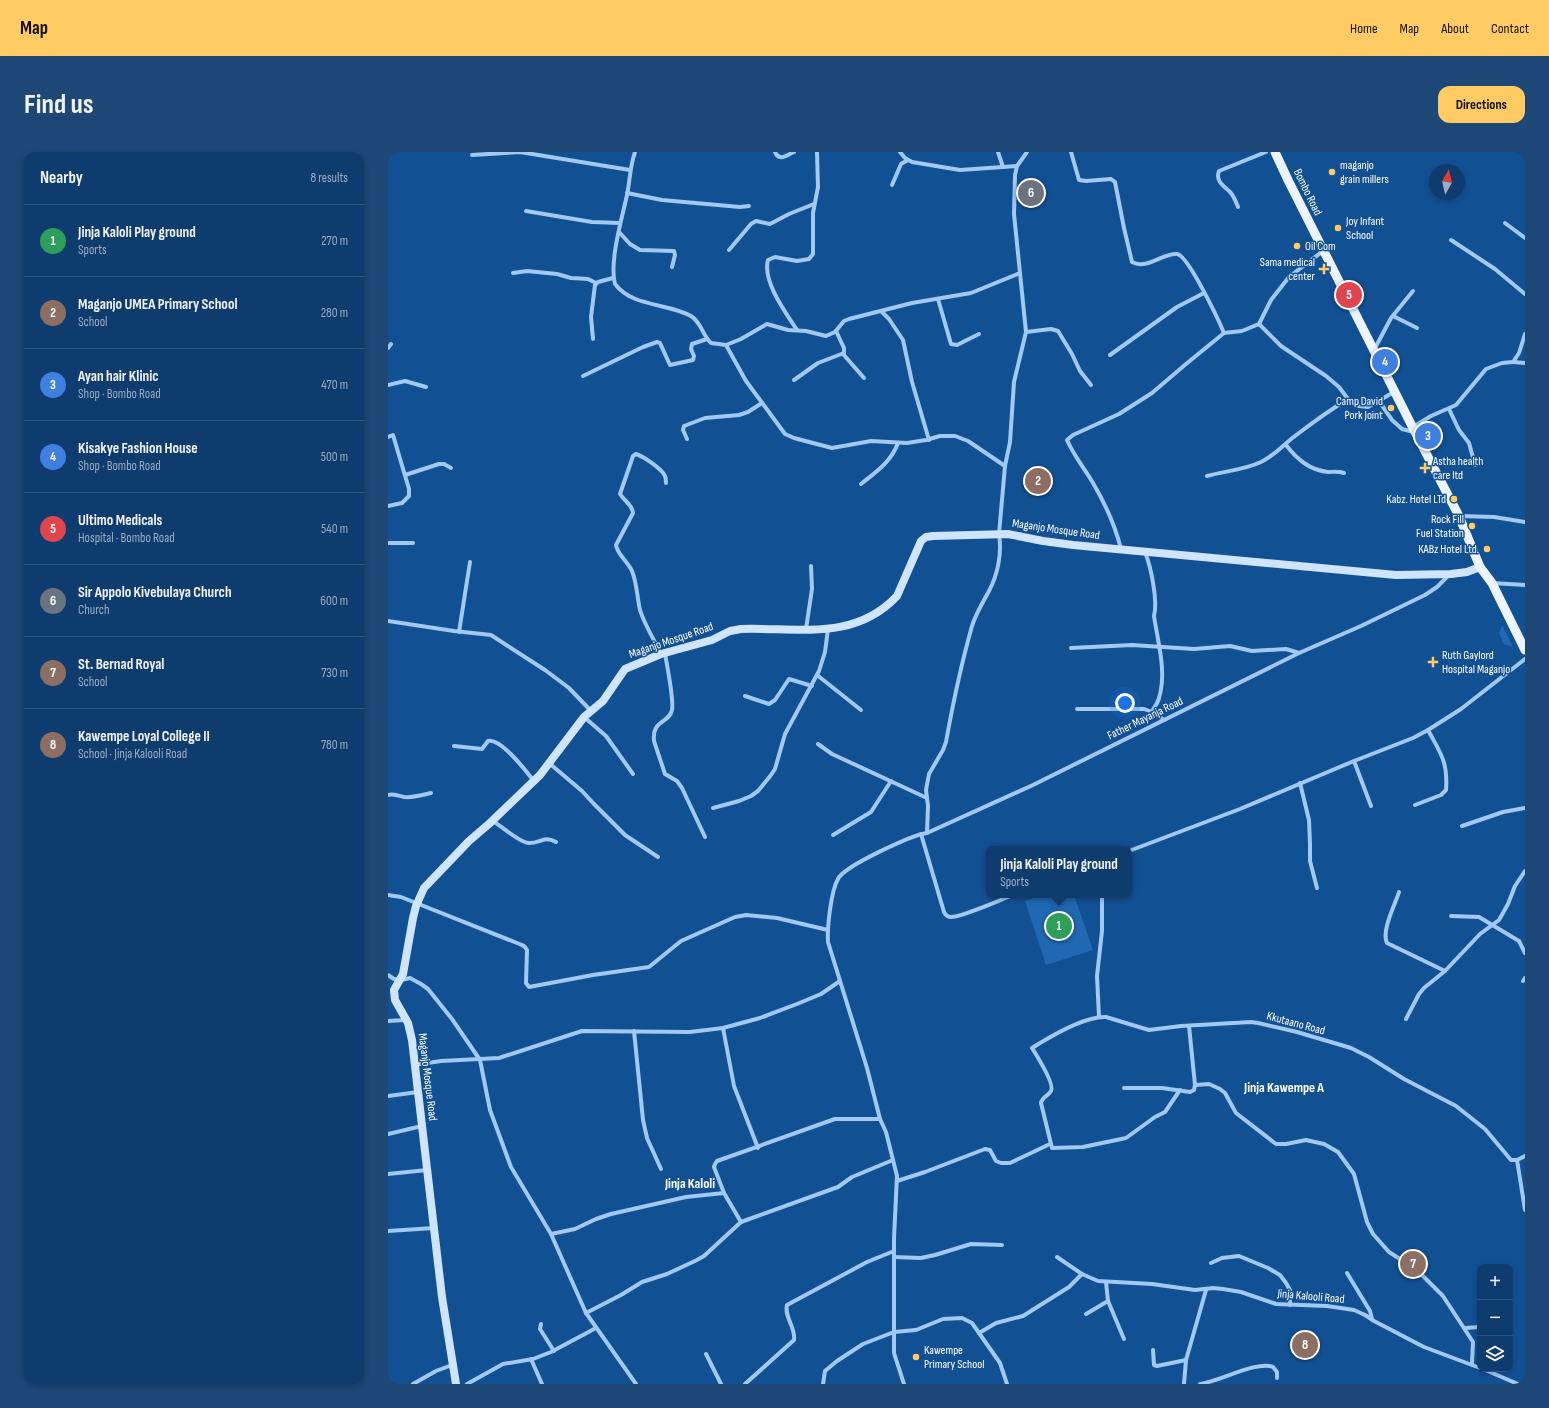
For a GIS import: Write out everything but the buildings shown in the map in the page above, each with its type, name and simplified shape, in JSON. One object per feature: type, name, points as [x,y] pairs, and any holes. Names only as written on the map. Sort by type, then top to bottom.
[{"type":"main road","name":"Bombo Road","points":[[1276,152],[1394,392],[1459,516],[1480,568],[1492,583],[1525,650]]},
{"type":"street","points":[[472,155],[520,152],[630,170]]},
{"type":"street","points":[[635,152],[620,223],[613,278],[617,288],[630,296],[678,310],[693,318],[699,324],[709,342],[713,344],[726,345],[741,339],[767,324],[788,330],[797,330],[826,336],[836,331],[844,321],[849,319],[882,312],[912,303],[971,293],[1020,273]]},
{"type":"street","points":[[775,152],[780,158],[794,152]]},
{"type":"street","points":[[797,330],[774,293],[766,266],[768,260],[775,257],[797,261],[809,259],[813,254],[814,204],[818,187],[816,152]]},
{"type":"street","points":[[900,152],[908,160],[960,170],[1017,166]]},
{"type":"street","points":[[998,152],[1003,167]]},
{"type":"street","points":[[927,833],[926,790],[929,774],[946,742],[963,659],[972,624],[989,590],[996,571],[1001,544],[999,534],[1005,466],[1010,442],[1014,382],[1026,332],[1014,214],[1015,180],[1017,166],[1028,152]]},
{"type":"street","points":[[1071,152],[1079,180],[1086,181],[1111,179],[1115,182],[1132,262],[1141,264],[1176,254],[1184,258],[1195,276],[1224,333]]},
{"type":"street","points":[[1238,207],[1231,193],[1221,184],[1218,174],[1219,171],[1266,152]]},
{"type":"street","points":[[892,185],[901,164],[908,160]]},
{"type":"street","points":[[627,193],[672,201],[740,207],[750,206]]},
{"type":"street","points":[[729,250],[751,224],[756,221],[770,224],[789,214],[814,204]]},
{"type":"street","points":[[526,211],[592,222],[620,223]]},
{"type":"street","points":[[1505,223],[1525,238]]},
{"type":"street","points":[[619,232],[630,244],[640,250],[649,252],[672,251],[675,255],[672,267]]},
{"type":"street","points":[[1451,240],[1495,269],[1525,294]]},
{"type":"street","points":[[1122,550],[1112,518],[1067,440],[1073,435],[1119,414],[1152,393],[1224,333],[1242,331],[1259,324],[1271,300],[1289,276],[1323,250]]},
{"type":"street","points":[[512,273],[527,271],[557,274],[571,278],[588,279],[596,283],[613,278]]},
{"type":"street","points":[[593,339],[591,317],[592,300],[596,283]]},
{"type":"street","points":[[1374,351],[1393,316],[1413,291]]},
{"type":"street","points":[[1110,355],[1177,308],[1204,293]]},
{"type":"street","points":[[938,299],[951,344],[957,345],[979,334]]},
{"type":"street","points":[[882,312],[889,319],[903,340],[912,382],[929,440]]},
{"type":"street","points":[[1393,316],[1417,328]]},
{"type":"street","points":[[1259,324],[1281,346],[1332,380],[1348,399],[1359,406],[1364,407],[1372,405],[1394,392]]},
{"type":"street","points":[[1026,332],[1052,329],[1058,331],[1080,371],[1091,385]]},
{"type":"street","points":[[836,331],[844,348],[842,354]]},
{"type":"street","points":[[1513,362],[1525,334]]},
{"type":"street","points":[[583,376],[643,347],[657,342],[660,343],[670,366],[693,360],[694,356],[691,349],[692,344],[708,339]]},
{"type":"street","points":[[726,345],[746,381],[762,403],[785,434],[794,438],[832,448],[871,441],[907,443],[929,440],[940,436],[955,436],[968,441],[1005,466]]},
{"type":"street","points":[[842,354],[864,378]]},
{"type":"street","points":[[794,380],[818,363],[842,354]]},
{"type":"street","points":[[1379,401],[1392,420],[1402,430],[1414,430],[1431,416],[1449,409],[1460,401],[1475,380],[1486,369],[1502,362],[1525,363]]},
{"type":"street","points":[[388,385],[405,381],[426,387]]},
{"type":"street","points":[[1207,476],[1240,469],[1261,462],[1286,445],[1311,424],[1348,399]]},
{"type":"street","points":[[688,439],[682,430],[684,426],[705,418],[739,415],[748,412],[762,403]]},
{"type":"street","points":[[1449,409],[1459,430],[1469,443],[1475,465]]},
{"type":"street","points":[[388,437],[393,435],[409,489],[408,499],[402,503],[388,506]]},
{"type":"street","points":[[861,484],[886,464],[893,455],[898,443]]},
{"type":"street","points":[[1286,445],[1295,456],[1313,468],[1327,472],[1344,473]]},
{"type":"street","points":[[666,483],[665,475],[655,465],[639,455],[636,454],[633,456],[620,494],[629,503],[632,508],[632,513],[616,545],[617,550],[628,563],[632,571],[640,610],[650,634],[663,654],[670,678],[672,710],[669,716],[656,727],[654,741],[665,774],[677,781],[682,788],[705,837]]},
{"type":"street","points":[[405,475],[439,464],[444,464],[451,468]]},
{"type":"street","points":[[1459,516],[1494,517],[1525,522]]},
{"type":"street","name":"Maganjo Mosque Road","points":[[456,1384],[442,1297],[412,1040],[406,1020],[395,1000],[395,986],[401,980],[417,904],[420,893],[427,883],[469,841],[493,821],[534,781],[584,717],[603,701],[625,670],[663,654],[712,640],[730,631],[740,629],[828,629],[858,623],[891,603],[897,596],[921,541],[926,537],[933,536],[1008,534],[1073,546],[1390,574],[1451,574],[1467,572],[1480,568]]},
{"type":"street","points":[[388,543],[413,543]]},
{"type":"street","points":[[1145,552],[1149,561],[1155,599],[1156,608],[1154,616],[1162,668],[1162,684],[1159,699],[1152,712]]},
{"type":"street","points":[[459,632],[470,562]]},
{"type":"street","points":[[806,629],[812,589],[811,566]]},
{"type":"street","name":"Father Mayanja Road","points":[[904,1384],[895,1358],[894,1332],[894,1251],[897,1181],[886,1132],[880,1119],[868,1068],[828,942],[828,930],[835,886],[840,875],[892,845],[927,833],[998,802],[1299,653],[1361,626],[1407,602],[1425,595],[1437,587],[1451,574]]},
{"type":"street","points":[[1492,583],[1525,585]]},
{"type":"street","points":[[388,621],[459,632],[491,635],[569,688],[592,711]]},
{"type":"street","points":[[713,808],[751,796],[765,783],[775,769],[785,734],[817,675],[825,652],[828,629]]},
{"type":"street","points":[[1071,648],[1126,645],[1194,649],[1230,646],[1252,651],[1286,649],[1299,653]]},
{"type":"street","points":[[1132,850],[1240,809],[1354,760],[1413,738],[1461,709],[1525,659]]},
{"type":"street","points":[[817,675],[861,710]]},
{"type":"street","points":[[745,696],[769,704],[775,700],[789,679],[812,686]]},
{"type":"street","points":[[1077,709],[1144,709],[1152,712],[1164,720]]},
{"type":"street","points":[[584,717],[606,736],[633,774]]},
{"type":"street","points":[[1415,805],[1441,795],[1446,790],[1446,767],[1444,760],[1428,730]]},
{"type":"street","points":[[454,746],[482,749],[488,741],[492,741],[509,752],[534,781]]},
{"type":"street","points":[[818,744],[832,754],[927,798]]},
{"type":"street","points":[[1354,760],[1372,806]]},
{"type":"street","points":[[549,763],[582,791],[625,835],[658,857]]},
{"type":"street","points":[[833,836],[871,812],[891,781]]},
{"type":"street","points":[[1300,783],[1308,820],[1310,862],[1317,888]]},
{"type":"street","points":[[388,795],[392,794],[402,797],[413,797],[431,794]]},
{"type":"street","points":[[1462,826],[1511,809],[1525,808]]},
{"type":"street","points":[[493,821],[523,842],[532,843],[546,838],[556,842]]},
{"type":"street","points":[[921,834],[934,883],[944,912],[947,916],[951,917],[962,914],[1004,898]]},
{"type":"street","points":[[1406,1019],[1419,994],[1445,971],[1480,934],[1501,916],[1508,904],[1515,886],[1525,871]]},
{"type":"street","points":[[1399,892],[1386,928],[1385,938],[1387,943],[1445,971]]},
{"type":"street","points":[[388,895],[401,897],[525,947],[527,950],[526,983],[528,987],[592,975],[648,968],[682,941],[735,917],[746,915],[777,918],[828,930]]},
{"type":"street","points":[[1102,898],[1102,931],[1097,976],[1099,1017],[1068,1028],[1032,1048],[1052,1084],[1052,1089],[1042,1099],[1041,1103],[1050,1144],[1052,1148],[1078,1148],[1126,1138],[1155,1117],[1165,1112],[1180,1090]]},
{"type":"street","points":[[1451,916],[1479,917],[1519,942],[1525,952]]},
{"type":"street","points":[[388,975],[394,979],[401,980],[410,978],[428,989],[456,1024],[480,1060],[490,1110],[506,1158],[551,1234],[586,1313],[636,1384]]},
{"type":"street","points":[[414,1065],[441,1061],[499,1058],[582,1031],[690,1032],[723,1028],[760,1018],[797,1004],[821,994],[840,981]]},
{"type":"street","name":"Kkutaano Road","points":[[1099,1017],[1106,1017],[1149,1030],[1250,1022],[1258,1023],[1297,1032],[1355,1050],[1399,1076],[1456,1106],[1484,1129],[1495,1140],[1508,1158],[1511,1160],[1517,1160]]},
{"type":"street","points":[[388,1021],[406,1020]]},
{"type":"street","points":[[1124,1088],[1193,1091],[1195,1085],[1189,1026]]},
{"type":"street","points":[[723,1028],[734,1086],[758,1148]]},
{"type":"street","points":[[634,1031],[643,1120],[647,1138],[661,1169]]},
{"type":"street","points":[[1195,1085],[1209,1084],[1220,1089],[1225,1093],[1236,1113],[1276,1144],[1286,1144],[1306,1140],[1324,1144],[1338,1152],[1354,1174],[1373,1234],[1389,1252],[1418,1270],[1443,1296],[1473,1342],[1472,1364]]},
{"type":"street","points":[[389,1095],[418,1092]]},
{"type":"street","points":[[741,1222],[724,1193],[714,1167],[717,1161],[758,1148],[835,1119],[880,1119]]},
{"type":"street","points":[[388,1134],[422,1126]]},
{"type":"street","points":[[897,1181],[985,1149],[990,1150],[996,1161],[1010,1163],[1050,1144]]},
{"type":"street","points":[[1525,1156],[1517,1160],[1525,1210]]},
{"type":"street","points":[[586,1313],[642,1282],[667,1274],[704,1256],[741,1222],[838,1187],[852,1177],[893,1160]]},
{"type":"street","points":[[388,1174],[428,1170]]},
{"type":"street","points":[[551,1234],[576,1229],[596,1219],[611,1214],[686,1198],[724,1193]]},
{"type":"street","points":[[388,1231],[434,1228]]},
{"type":"street","points":[[894,1257],[921,1258],[971,1244],[1002,1244]]},
{"type":"street","points":[[745,1384],[794,1340],[794,1335],[786,1311],[787,1305],[867,1262],[894,1251]]},
{"type":"street","points":[[1211,1263],[1222,1258],[1239,1256],[1268,1268],[1280,1275],[1286,1282],[1290,1290],[1290,1305]]},
{"type":"street","name":"Jinja Kalooli Road","points":[[1057,1257],[1082,1274],[1098,1281],[1152,1284],[1195,1290],[1206,1290],[1213,1288],[1231,1290],[1252,1295],[1276,1304],[1343,1308],[1365,1314],[1424,1347],[1477,1366]]},
{"type":"street","points":[[1347,1273],[1370,1311],[1372,1319]]},
{"type":"street","points":[[979,1332],[996,1323],[1024,1316],[1069,1287],[1082,1274]]},
{"type":"street","points":[[1106,1282],[1108,1302],[1124,1339]]},
{"type":"street","points":[[1184,1384],[1186,1360],[1206,1290]]},
{"type":"street","points":[[1086,1314],[1108,1302]]},
{"type":"street","points":[[822,1384],[825,1371],[837,1361],[863,1344],[894,1332],[916,1330],[943,1319],[962,1318],[972,1323],[979,1332],[1000,1363],[1007,1384]]},
{"type":"street","points":[[541,1324],[540,1329],[554,1351]]},
{"type":"street","points":[[1465,1328],[1477,1327]]},
{"type":"street","points":[[467,1384],[503,1364],[531,1359],[554,1351],[596,1328]]},
{"type":"street","points":[[1152,1350],[1154,1365],[1157,1366],[1186,1360]]},
{"type":"street","points":[[706,1354],[721,1384]]},
{"type":"street","points":[[531,1359],[542,1384]]},
{"type":"street","points":[[413,1384],[436,1371],[453,1364]]},
{"type":"street","points":[[1200,1384],[1210,1383],[1246,1369],[1262,1365],[1273,1367],[1277,1372],[1277,1378]]},
{"type":"street","points":[[1490,1372],[1518,1384]]},
{"type":"shaded area","points":[[1502,625],[1513,647],[1504,644],[1499,633]]},
{"type":"shaded area","points":[[1034,898],[1075,898],[1093,950],[1046,965],[1025,901]]},
{"type":"place","name":"maganjo grain millers","points":[[1332,172]]},
{"type":"place","name":"Sir Appolo Kivebulaya Church","points":[[1031,193]]},
{"type":"place","name":"Joy Infant School","points":[[1338,228]]},
{"type":"place","name":"Oil Com","points":[[1297,246]]},
{"type":"place","name":"Sama medical center","points":[[1324,269]]},
{"type":"place","name":"Ultimo Medicals","points":[[1349,295]]},
{"type":"place","name":"Kisakye Fashion House","points":[[1385,362]]},
{"type":"place","name":"Camp David Pork Joint","points":[[1391,408]]},
{"type":"place","name":"Ayan hair Klinic","points":[[1428,436]]},
{"type":"place","name":"Astha health care ltd","points":[[1425,468]]},
{"type":"place","name":"Maganjo UMEA Primary School","points":[[1038,481]]},
{"type":"place","name":"Kabz. Hotel LTd","points":[[1454,499]]},
{"type":"place","name":"Rock Fill Fuel Station","points":[[1472,526]]},
{"type":"place","name":"KABz Hotel Ltd.","points":[[1487,549]]},
{"type":"place","name":"Ruth Gaylord Hospital Maganjo","points":[[1433,662]]},
{"type":"place","name":"Jinja Kaloli Play ground","points":[[1059,926]]},
{"type":"place","name":"St. Bernad Royal","points":[[1413,1264]]},
{"type":"place","name":"Kawempe Loyal College II","points":[[1305,1345]]},
{"type":"place","name":"Kawempe Primary School","points":[[916,1357]]},
{"type":"district","name":"Jinja Kawempe A","points":[[1284,1087]]},
{"type":"district","name":"Jinja Kaloli","points":[[690,1183]]}]
